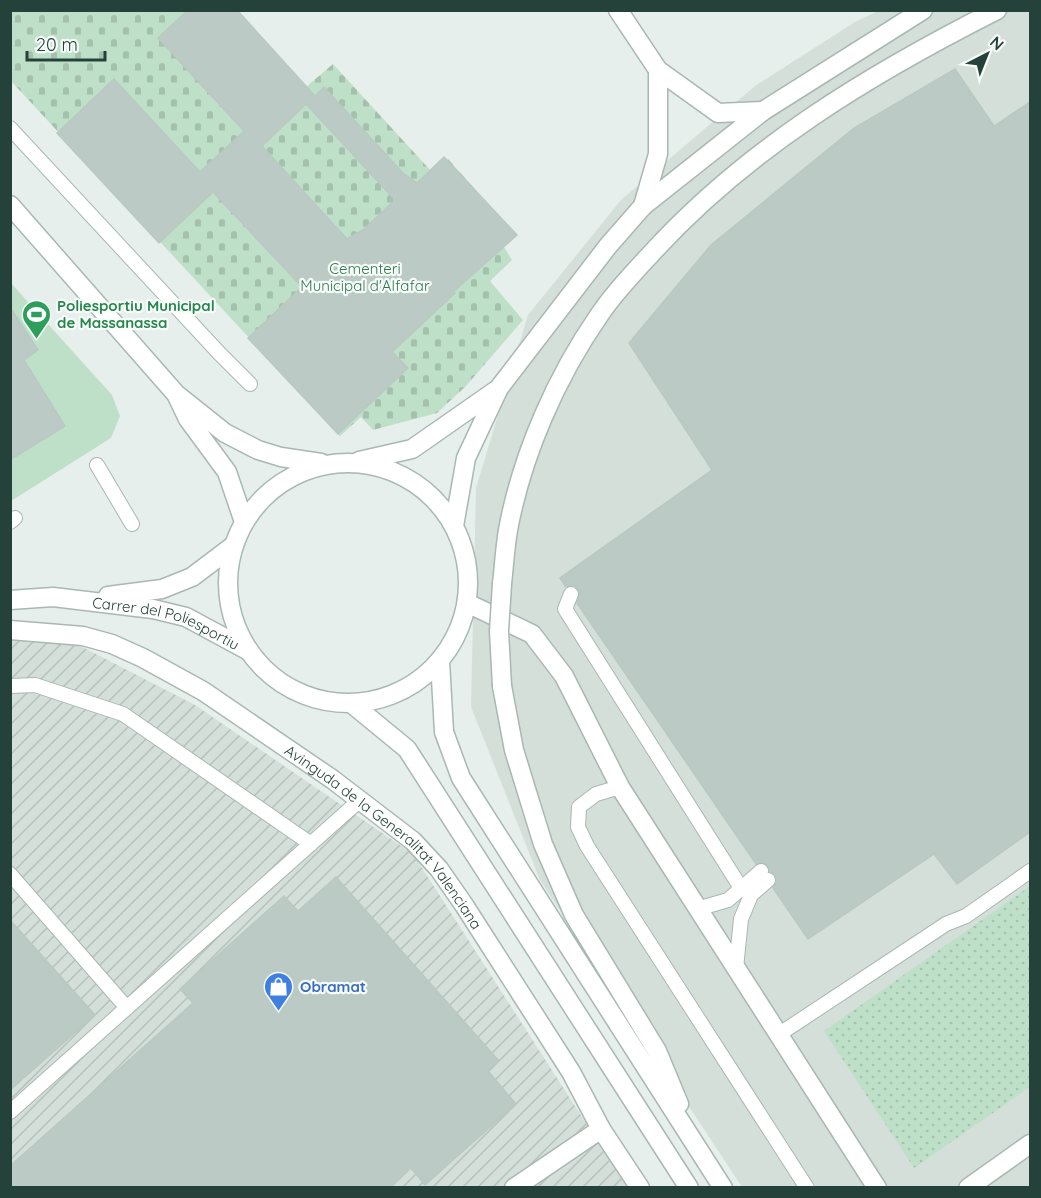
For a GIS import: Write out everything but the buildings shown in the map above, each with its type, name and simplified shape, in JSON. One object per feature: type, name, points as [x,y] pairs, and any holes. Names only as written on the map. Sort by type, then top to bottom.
[{"type":"street","points":[[618,10],[658,70],[718,113],[763,111]]},
{"type":"street","points":[[454,526],[466,458],[499,388],[608,246],[643,206],[763,111],[923,10]]},
{"type":"street","points":[[699,1150],[657,1052],[574,915],[543,844],[514,750],[502,686],[499,631],[508,530],[538,430],[582,341],[600,312],[675,226],[723,183],[792,130],[878,74],[997,10]]},
{"type":"street","points":[[643,206],[658,154],[658,70]]},
{"type":"street","points":[[10,206],[176,394],[225,433],[258,450],[281,457],[321,463],[352,462],[412,449],[499,388]]},
{"type":"street","points":[[176,394],[188,419],[227,472],[244,522]]},
{"type":"street","points":[[321,463],[284,481],[261,499],[244,522],[233,546],[228,573],[229,600],[236,627],[249,651],[264,669],[283,684],[304,695],[327,702],[351,704],[391,696],[426,676],[440,661],[458,634],[467,603],[467,563],[454,526],[428,493],[393,471],[352,462]]},
{"type":"street","name":"Carrer del Poliesportiu","points":[[82,600],[162,589],[192,577],[233,546]]},
{"type":"street","name":"Carrer del Poliesportiu","points":[[14,599],[53,597],[153,609],[186,617],[249,651]]},
{"type":"street","points":[[467,603],[532,634],[564,676],[620,787],[877,1188]]},
{"type":"street","name":"Avinguda de la Generalitat Valenciana","points":[[10,630],[83,636],[112,644],[143,658],[203,691],[360,800],[413,841],[439,869],[464,905],[571,1072],[601,1129],[640,1188]]},
{"type":"street","points":[[440,661],[444,732],[461,778],[723,1188]]},
{"type":"street","points":[[351,704],[407,749],[689,1188]]},
{"type":"street","points":[[514,1188],[601,1129]]},
{"type":"street","points":[[968,1188],[1030,1144]]},
{"type":"street","points":[[677,1169],[684,1188]]},
{"type":"lane","points":[[10,128],[250,384]]},
{"type":"lane","points":[[97,465],[132,524]]},
{"type":"lane","points":[[571,594],[565,609],[741,888]]},
{"type":"lane","points":[[10,686],[35,685],[123,714],[311,844]]},
{"type":"lane","points":[[620,787],[596,794],[579,807],[578,827],[587,846],[807,1188]]},
{"type":"lane","points":[[10,1112],[360,800]]},
{"type":"lane","points":[[778,1035],[946,924],[966,916],[1030,871]]},
{"type":"lane","points":[[10,874],[127,1008]]},
{"type":"lane","points":[[698,909],[728,900],[741,888],[764,876],[751,895],[741,919],[736,968]]},
{"type":"shaded area","points":[[878,11],[1030,11],[1030,1187],[742,1187],[540,880],[471,707],[476,488],[528,315],[621,200],[755,86],[855,22]]},
{"type":"shaded area","points":[[65,638],[195,705],[413,854],[627,1187],[11,1187],[10,641]]},
{"type":"green space","name":"Cementeri Municipal d'Alfafar","points":[[11,11],[237,11],[306,87],[333,64],[431,171],[448,159],[516,235],[504,247],[512,260],[490,281],[523,320],[466,386],[437,413],[373,430],[361,417],[340,436],[11,81]]},
{"type":"green space","name":"Poliesportiu Municipal de Massanassa","points":[[10,282],[112,395],[120,416],[111,438],[11,501]]},
{"type":"green space","points":[[1030,886],[1030,1087],[914,1168],[824,1031]]},
{"type":"place","name":"Poliesportiu Municipal de Massanassa","points":[[36,340]]},
{"type":"place","name":"Obramat","points":[[279,1012]]}]
